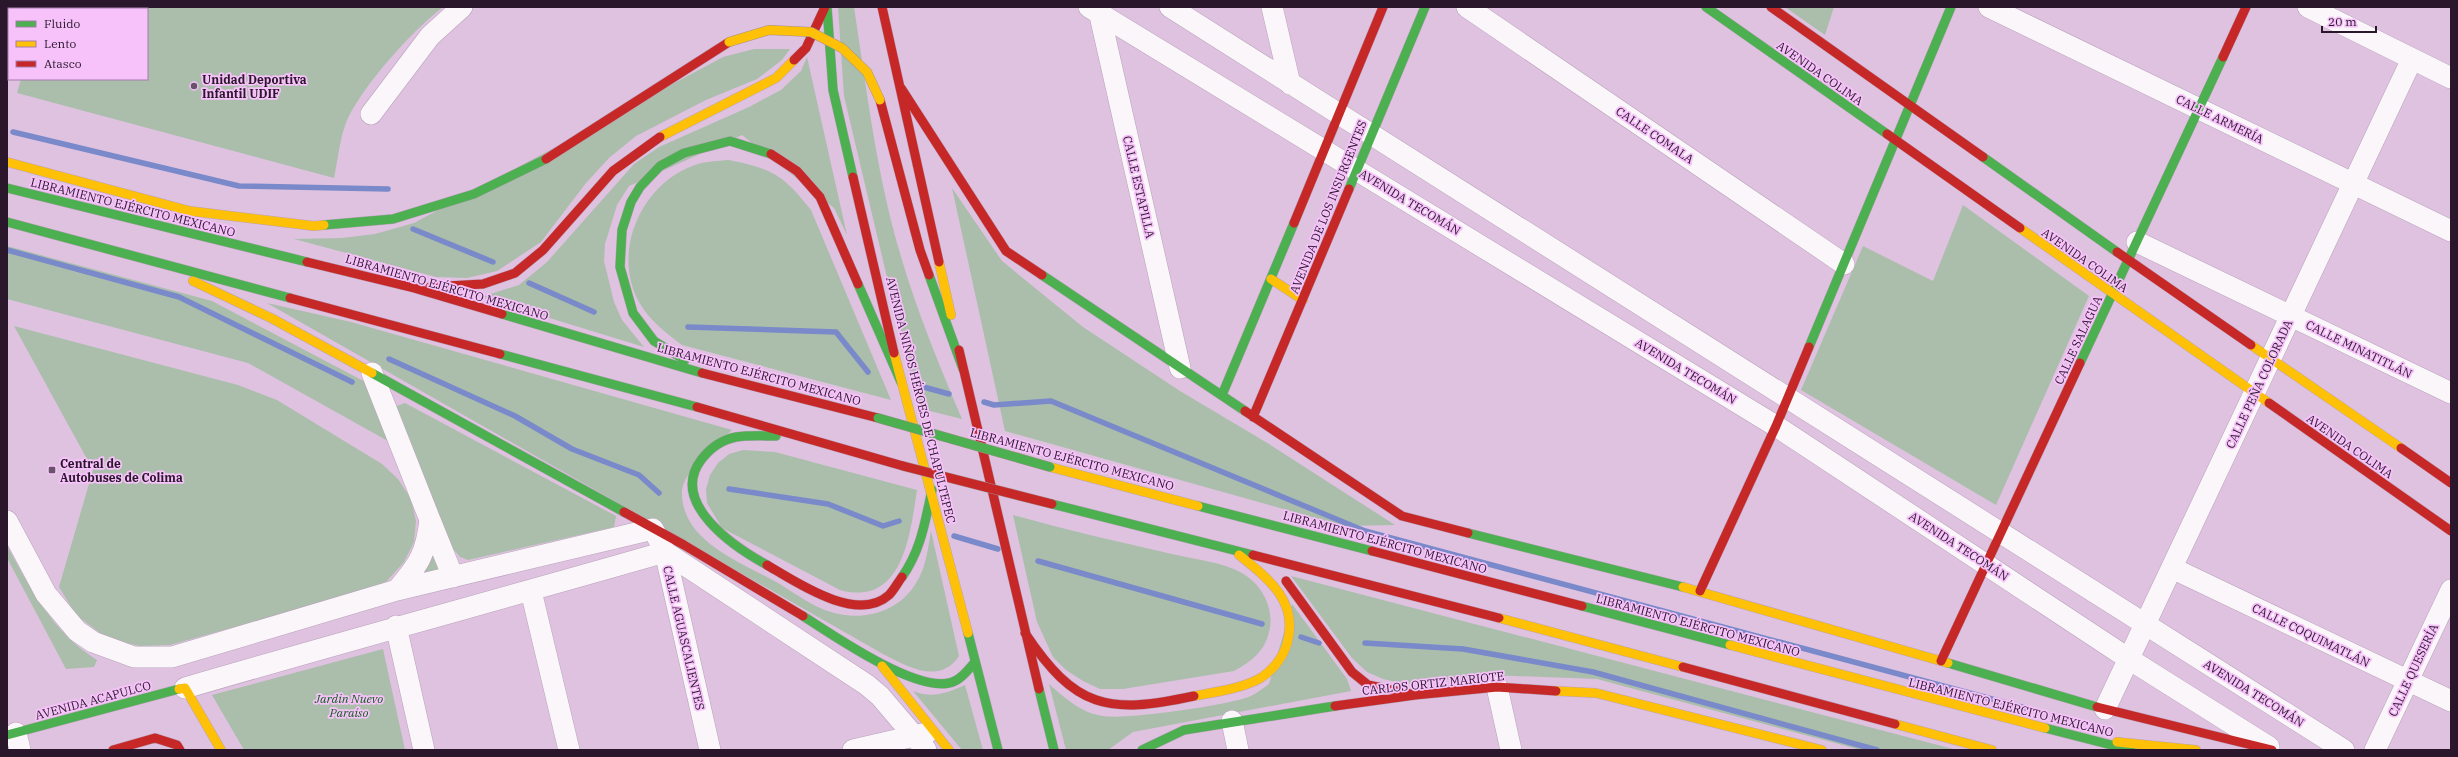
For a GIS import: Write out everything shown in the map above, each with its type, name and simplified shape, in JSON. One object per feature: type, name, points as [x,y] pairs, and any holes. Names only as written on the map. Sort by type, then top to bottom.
[{"type":"main road","points":[[414,288],[483,284],[515,273],[543,250],[612,171],[651,142],[776,78],[806,48],[826,7]]},
{"type":"main road","name":"AVENIDA NIÑOS HÉROES DE CHAPULTEPEC","points":[[826,7],[833,90],[901,382],[932,490],[998,750]]},
{"type":"main road","points":[[882,7],[963,369],[1054,750]]},
{"type":"main road","name":"AVENIDA DE LOS INSURGENTES","points":[[1222,395],[1384,7]]},
{"type":"main road","name":"AVENIDA DE LOS INSURGENTES","points":[[1254,417],[1425,7]]},
{"type":"main road","name":"AVENIDA COLIMA","points":[[1706,7],[2254,394],[2451,530]]},
{"type":"main road","name":"AVENIDA COLIMA","points":[[1771,7],[1910,104],[2132,251],[2271,358],[2451,483]]},
{"type":"main road","points":[[1700,591],[1776,426],[1951,7]]},
{"type":"main road","name":"CALLE SALAGUA","points":[[1941,661],[2246,7]]},
{"type":"main road","points":[[7,162],[190,211],[314,226],[393,219],[474,194],[543,161],[730,42],[769,30],[811,32],[842,48],[867,72],[880,100],[920,250],[963,369]]},
{"type":"main road","name":"LIBRAMIENTO EJÉRCITO MEXICANO","points":[[900,88],[1006,251],[1402,516],[1700,591],[2105,709],[2273,750]]},
{"type":"main road","points":[[716,377],[654,342],[632,313],[620,267],[622,230],[631,202],[640,187],[660,166],[684,152],[730,141],[766,151],[798,171],[820,197],[901,382]]},
{"type":"main road","points":[[7,166],[44,182]]},
{"type":"main road","name":"LIBRAMIENTO EJÉRCITO MEXICANO","points":[[7,188],[414,288],[716,377],[878,418],[1050,467],[2082,739],[2131,750]]},
{"type":"main road","points":[[73,194],[125,216]]},
{"type":"main road","points":[[7,222],[140,256],[804,436],[903,466],[1162,534],[1270,559],[1618,649],[1992,750]]},
{"type":"main road","points":[[140,256],[271,318],[652,529],[880,663],[924,682],[938,685],[951,683],[960,678],[976,662]]},
{"type":"main road","points":[[1271,279],[1303,300]]},
{"type":"main road","points":[[804,436],[751,436],[737,437],[723,441],[709,450],[697,466],[692,480],[698,507],[713,528],[759,562],[824,597],[858,605],[873,603],[889,595],[914,560],[922,537],[932,490]]},
{"type":"main road","points":[[1025,633],[1055,676],[1080,693],[1104,702],[1126,705],[1172,701],[1232,688],[1255,680],[1271,670],[1281,657],[1288,641],[1292,624],[1288,610],[1275,587],[1264,575],[1234,550]]},
{"type":"main road","points":[[1270,559],[1352,672],[1368,685],[1415,694]]},
{"type":"main road","points":[[880,663],[926,739],[949,750]]},
{"type":"main road","name":"CARLOS ORTIZ MARIOTE","points":[[1142,750],[1184,730],[1232,721],[1415,694],[1497,687],[1596,693],[1799,747]]},
{"type":"main road","points":[[185,688],[221,750]]},
{"type":"main road","name":"AVENIDA ACAPULCO","points":[[14,739],[185,688]]},
{"type":"main road","points":[[113,750],[155,738],[177,745],[180,750]]},
{"type":"main road","points":[[2082,739],[2196,750]]},
{"type":"main road","points":[[1799,747],[1822,750]]},
{"type":"street","points":[[371,114],[430,36],[462,7]]},
{"type":"street","name":"AVENIDA TECOMÁN","points":[[1170,7],[1338,115],[2344,750]]},
{"type":"street","points":[[1272,7],[1290,84]]},
{"type":"street","name":"CALLE COMALA","points":[[1467,7],[1844,264]]},
{"type":"street","name":"CALLE ARMERÍA","points":[[1989,7],[2451,231]]},
{"type":"street","points":[[2308,7],[2451,78]]},
{"type":"street","name":"AVENIDA TECOMÁN","points":[[1096,9],[1324,151],[1776,426],[2129,659],[2273,750]]},
{"type":"street","name":"CALLE ESTAPILLA","points":[[1096,9],[1180,368]]},
{"type":"street","name":"CALLE PEÑA COLORADA","points":[[2105,709],[2412,59]]},
{"type":"street","name":"CALLE MINATITLÁN","points":[[2132,251],[2291,316],[2451,393]]},
{"type":"street","points":[[372,374],[453,577]]},
{"type":"street","points":[[397,590],[419,564],[428,541],[430,520]]},
{"type":"street","points":[[7,521],[46,594],[78,631],[93,642],[134,657],[172,657],[397,590],[652,529]]},
{"type":"street","name":"CALLE AGUASCALIENTES","points":[[652,529],[665,552],[710,750]]},
{"type":"street","points":[[185,688],[396,626],[665,552],[867,685],[926,739]]},
{"type":"street","name":"CALLE COQUIMATLÁN","points":[[2172,568],[2451,702]]},
{"type":"street","points":[[531,590],[569,750]]},
{"type":"street","name":"CALLE QUESERÍA","points":[[2375,750],[2451,590]]},
{"type":"street","points":[[396,626],[424,750]]},
{"type":"street","points":[[1497,687],[1511,750]]},
{"type":"street","points":[[1232,721],[1238,750]]},
{"type":"street","points":[[853,750],[926,739]]},
{"type":"green space","name":"Unidad Deportiva Infantil UDIF","points":[[443,7],[430,17],[390,58],[356,104],[345,125],[334,178],[17,93],[21,80],[148,80],[148,8],[43,8]]},
{"type":"green space","points":[[838,7],[854,7],[879,166],[893,229],[922,320],[962,419],[918,408],[844,96]]},
{"type":"green space","points":[[1785,7],[1834,7],[1825,35]]},
{"type":"green space","points":[[754,49],[790,49],[782,60],[757,79],[706,100],[636,136],[609,158],[586,183],[541,242],[497,271],[467,278],[436,277],[294,239],[342,238],[375,234],[414,223],[723,57]]},
{"type":"green space","points":[[807,57],[847,235],[834,208],[742,135],[629,186],[617,205],[605,244],[604,261],[614,302],[622,320],[644,347],[481,297],[519,285],[547,262],[634,164],[659,147],[749,107],[781,90],[801,71]]},
{"type":"green space","points":[[729,160],[744,163],[776,175],[793,189],[811,210],[891,400],[682,345],[658,326],[643,309],[631,282],[628,262],[630,241],[637,221],[647,203],[660,187],[676,174],[695,165],[712,161]]},
{"type":"green space","points":[[952,188],[1002,261],[1083,327],[1180,391],[1269,444],[1395,525],[1344,526],[1005,431]]},
{"type":"green space","points":[[1963,205],[2089,296],[1996,505],[1801,390],[1863,246],[1933,281]]},
{"type":"green space","points":[[7,246],[212,301],[371,385],[395,445],[248,363],[7,299]]},
{"type":"green space","points":[[267,303],[351,322],[732,430],[694,467],[688,476],[682,492],[684,509],[692,524],[716,549],[825,610],[843,615],[867,615],[890,608],[900,601],[909,593],[922,571],[931,531],[959,656],[951,665],[943,670],[933,672],[913,668],[883,654]]},
{"type":"green space","points":[[14,326],[238,385],[277,400],[382,464],[398,479],[411,499],[416,521],[414,542],[404,562],[386,582],[370,589],[170,645],[140,646],[117,641],[100,633],[76,615],[59,587],[93,470]]},
{"type":"green space","points":[[405,403],[616,516],[614,527],[468,560],[460,557],[449,544],[397,415],[397,406]]},
{"type":"green space","points":[[743,450],[775,452],[917,490],[911,527],[906,546],[900,563],[890,578],[878,588],[861,592],[840,590],[722,528],[707,503],[706,489],[710,475],[718,463],[729,454]]},
{"type":"green space","points":[[1013,515],[1092,536],[1212,562],[1240,572],[1248,577],[1258,587],[1266,599],[1271,620],[1266,642],[1258,654],[1234,671],[1123,689],[1100,689],[1083,681],[1066,670],[1053,657],[1037,622]]},
{"type":"green space","points":[[7,546],[44,609],[68,637],[81,649],[97,660],[94,667],[66,669],[7,558]]},
{"type":"green space","points":[[431,549],[440,573],[420,578]]},
{"type":"green space","points":[[1291,576],[1957,750],[1861,750],[1597,679],[1488,675],[1406,684],[1383,679],[1367,672],[1352,658]]},
{"type":"green space","points":[[1292,604],[1347,679],[1351,691],[1133,732],[1108,750],[1066,750],[1049,684],[1080,708],[1103,716],[1115,717],[1154,714],[1240,700],[1251,696],[1269,684]]},
{"type":"green space","name":"Jardin Nuevo Paraíso","points":[[383,649],[405,750],[244,750],[212,695]]},
{"type":"green space","points":[[965,685],[983,750],[962,750],[913,691],[933,695],[945,693]]},
{"type":"waterway","points":[[13,132],[239,186],[388,189]]},
{"type":"waterway","points":[[413,229],[493,262]]},
{"type":"waterway","points":[[7,250],[179,297],[352,382]]},
{"type":"waterway","points":[[529,283],[594,312]]},
{"type":"waterway","points":[[688,327],[836,332],[868,372]]},
{"type":"waterway","points":[[389,359],[515,416],[572,449],[639,475],[659,493]]},
{"type":"waterway","points":[[920,386],[949,394]]},
{"type":"waterway","points":[[984,402],[994,405],[1051,401],[1365,531],[2029,709]]},
{"type":"waterway","points":[[729,489],[828,504],[883,526],[899,521]]},
{"type":"waterway","points":[[954,536],[998,549]]},
{"type":"waterway","points":[[1038,561],[1262,624]]},
{"type":"waterway","points":[[1301,637],[1319,643]]},
{"type":"waterway","points":[[1365,643],[1463,649],[1593,672],[1877,750]]},
{"type":"traffic: fast","points":[[827,7],[833,90],[853,177]]},
{"type":"traffic: fast","points":[[1349,189],[1425,7]]},
{"type":"traffic: fast","points":[[1706,7],[1887,134]]},
{"type":"traffic: fast","points":[[1809,347],[1951,7]]},
{"type":"traffic: fast","points":[[2080,363],[2223,57]]},
{"type":"traffic: fast","points":[[685,360],[654,341],[633,313],[620,267],[622,230],[631,202],[640,187],[660,166],[684,153],[730,141],[771,154]]},
{"type":"traffic: fast","points":[[1983,157],[2117,252]]},
{"type":"traffic: fast","points":[[324,225],[393,219],[474,194],[546,159]]},
{"type":"traffic: fast","points":[[7,188],[307,262]]},
{"type":"traffic: fast","points":[[7,222],[290,298]]},
{"type":"traffic: fast","points":[[1222,395],[1294,223]]},
{"type":"traffic: fast","points":[[929,275],[963,369]]},
{"type":"traffic: fast","points":[[1042,275],[1245,411]]},
{"type":"traffic: fast","points":[[858,284],[901,382]]},
{"type":"traffic: fast","points":[[502,314],[702,373]]},
{"type":"traffic: fast","points":[[500,354],[697,407]]},
{"type":"traffic: fast","points":[[372,373],[624,512]]},
{"type":"traffic: fast","points":[[878,418],[1050,467]]},
{"type":"traffic: fast","points":[[767,565],[738,547],[710,522],[699,507],[693,492],[693,476],[704,456],[721,442],[741,436],[776,436]]},
{"type":"traffic: fast","points":[[902,577],[914,557],[922,535],[932,490]]},
{"type":"traffic: fast","points":[[1052,504],[1253,555]]},
{"type":"traffic: fast","points":[[1198,506],[1372,551]]},
{"type":"traffic: fast","points":[[1468,533],[1683,587]]},
{"type":"traffic: fast","points":[[1582,606],[1730,645]]},
{"type":"traffic: fast","points":[[803,616],[874,660],[916,679],[934,683],[953,682],[967,672],[975,662]]},
{"type":"traffic: fast","points":[[968,633],[998,750]]},
{"type":"traffic: fast","points":[[1948,663],[2097,707]]},
{"type":"traffic: fast","points":[[7,735],[179,689]]},
{"type":"traffic: fast","points":[[1039,689],[1054,750]]},
{"type":"traffic: fast","points":[[1142,750],[1184,730],[1335,706]]},
{"type":"traffic: fast","points":[[2045,728],[2131,750]]},
{"type":"traffic: slow","points":[[729,42],[769,30],[811,32],[842,48],[867,72],[880,100]]},
{"type":"traffic: slow","points":[[660,137],[776,78],[794,60]]},
{"type":"traffic: slow","points":[[7,162],[190,211],[314,226],[324,225]]},
{"type":"traffic: slow","points":[[2020,228],[2269,403]]},
{"type":"traffic: slow","points":[[939,262],[951,315]]},
{"type":"traffic: slow","points":[[1271,279],[1303,300]]},
{"type":"traffic: slow","points":[[193,281],[271,318],[372,373]]},
{"type":"traffic: slow","points":[[2251,345],[2401,448]]},
{"type":"traffic: slow","points":[[894,353],[968,633]]},
{"type":"traffic: slow","points":[[1050,467],[1198,506]]},
{"type":"traffic: slow","points":[[1194,696],[1235,688],[1259,679],[1276,664],[1287,644],[1290,629],[1289,616],[1285,604],[1271,583],[1239,555]]},
{"type":"traffic: slow","points":[[1683,587],[1948,663]]},
{"type":"traffic: slow","points":[[1499,618],[1683,667]]},
{"type":"traffic: slow","points":[[1730,645],[2045,728]]},
{"type":"traffic: slow","points":[[882,666],[949,750]]},
{"type":"traffic: slow","points":[[179,689],[185,688],[221,750]]},
{"type":"traffic: slow","points":[[1556,691],[1596,693],[1822,750]]},
{"type":"traffic: slow","points":[[1895,724],[1992,750]]},
{"type":"traffic: slow","points":[[2117,742],[2196,750]]},
{"type":"traffic: jam","points":[[794,60],[806,48],[825,7]]},
{"type":"traffic: jam","points":[[882,7],[939,262]]},
{"type":"traffic: jam","points":[[1294,223],[1383,7]]},
{"type":"traffic: jam","points":[[1771,7],[1983,157]]},
{"type":"traffic: jam","points":[[2223,57],[2246,7]]},
{"type":"traffic: jam","points":[[546,159],[729,42]]},
{"type":"traffic: jam","points":[[901,88],[1006,251],[1042,275]]},
{"type":"traffic: jam","points":[[880,100],[920,250],[929,275]]},
{"type":"traffic: jam","points":[[1887,134],[2020,228]]},
{"type":"traffic: jam","points":[[430,287],[483,284],[515,273],[543,250],[613,171],[660,137]]},
{"type":"traffic: jam","points":[[771,154],[797,171],[820,197],[858,284]]},
{"type":"traffic: jam","points":[[853,177],[894,353]]},
{"type":"traffic: jam","points":[[1253,417],[1349,189]]},
{"type":"traffic: jam","points":[[2117,252],[2251,345]]},
{"type":"traffic: jam","points":[[307,262],[414,288],[502,314]]},
{"type":"traffic: jam","points":[[290,298],[500,354]]},
{"type":"traffic: jam","points":[[1700,591],[1776,426],[1809,347]]},
{"type":"traffic: jam","points":[[959,350],[1039,689]]},
{"type":"traffic: jam","points":[[1941,661],[2080,363]]},
{"type":"traffic: jam","points":[[702,373],[878,418]]},
{"type":"traffic: jam","points":[[2269,403],[2451,531]]},
{"type":"traffic: jam","points":[[697,407],[903,466]]},
{"type":"traffic: jam","points":[[1245,411],[1402,516],[1468,533]]},
{"type":"traffic: jam","points":[[2401,448],[2451,483]]},
{"type":"traffic: jam","points":[[903,466],[1052,504]]},
{"type":"traffic: jam","points":[[624,512],[684,545],[803,616]]},
{"type":"traffic: jam","points":[[1372,551],[1582,606]]},
{"type":"traffic: jam","points":[[1253,555],[1499,618]]},
{"type":"traffic: jam","points":[[767,565],[810,590],[844,603],[861,605],[876,603],[889,595],[902,577]]},
{"type":"traffic: jam","points":[[1286,581],[1352,672],[1368,685],[1415,695]]},
{"type":"traffic: jam","points":[[1025,633],[1043,658],[1060,677],[1078,691],[1096,700],[1115,704],[1138,705],[1194,696]]},
{"type":"traffic: jam","points":[[1683,667],[1895,724]]},
{"type":"traffic: jam","points":[[1335,706],[1415,695],[1497,687],[1556,691]]},
{"type":"traffic: jam","points":[[2097,707],[2272,750]]},
{"type":"traffic: jam","points":[[113,750],[155,738],[177,745],[180,750]]},
{"type":"place","name":"Unidad Deportiva Infantil UDIF","points":[[194,86]]},
{"type":"place","name":"Central de Autobuses de Colima","points":[[52,470]]}]
